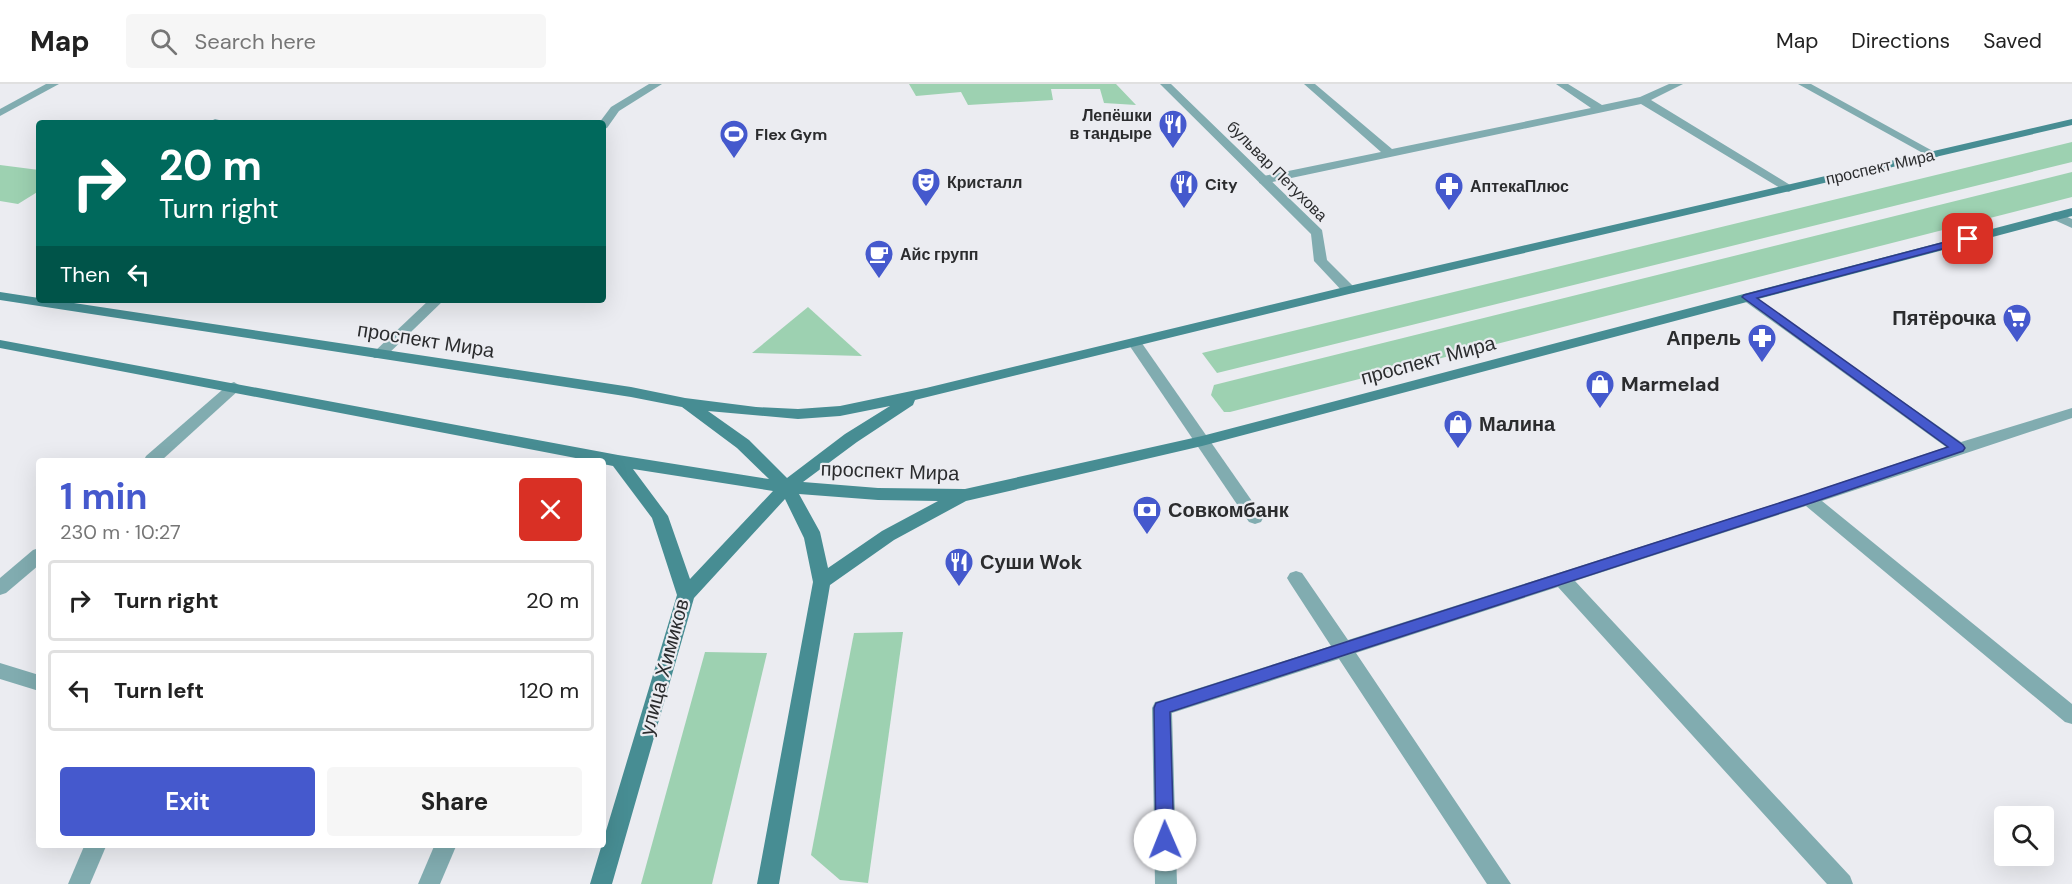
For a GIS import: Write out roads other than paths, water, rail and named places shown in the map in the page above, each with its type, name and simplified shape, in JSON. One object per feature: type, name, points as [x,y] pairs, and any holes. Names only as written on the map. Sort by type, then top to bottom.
[{"type":"main road","name":"проспект Мира","points":[[45,303],[631,392],[685,403],[756,412],[798,414],[840,411],[917,395],[1348,290],[2072,122]]},
{"type":"main road","name":"проспект Мира","points":[[606,459],[786,487],[878,494],[965,495],[1202,441],[2072,212]]},
{"type":"main road","name":"проспект Мира","points":[[0,296],[36,302]]},
{"type":"main road","name":"проспект Мира","points":[[0,344],[602,458]]},
{"type":"main road","name":"проспект Мира","points":[[686,595],[786,487],[851,438],[917,395]]},
{"type":"main road","points":[[685,403],[741,440],[786,487],[811,532],[822,582],[768,884]]},
{"type":"main road","name":"улица Химиков","points":[[601,884],[686,595],[660,516],[618,461]]},
{"type":"main road","points":[[822,582],[869,546],[938,507],[965,495]]},
{"type":"street","points":[[0,113],[54,84]]},
{"type":"street","points":[[606,122],[615,109],[657,84]]},
{"type":"street","name":"бульвар Петухова","points":[[1165,84],[1317,233],[1321,261],[1348,290]]},
{"type":"street","points":[[1309,84],[1391,154]]},
{"type":"street","points":[[1561,84],[1600,109]]},
{"type":"street","points":[[1803,84],[1934,154]]},
{"type":"street","points":[[1263,180],[1643,100],[1670,85]]},
{"type":"street","points":[[1643,100],[1789,188]]},
{"type":"street","points":[[2056,216],[2072,224]]},
{"type":"street","points":[[1748,297],[1959,448]]},
{"type":"street","points":[[379,355],[434,303]]},
{"type":"street","points":[[1134,342],[1255,518]]},
{"type":"street","points":[[154,458],[234,387]]},
{"type":"street","points":[[1166,884],[1162,708],[2072,413]]},
{"type":"street","points":[[1809,499],[2072,717]]},
{"type":"street","points":[[0,588],[36,558]]},
{"type":"street","points":[[1296,578],[1500,884]]},
{"type":"street","points":[[1562,579],[1842,884]]},
{"type":"street","points":[[0,671],[36,682]]},
{"type":"street","points":[[79,884],[94,848]]},
{"type":"street","points":[[429,884],[444,848]]},
{"type":"place","name":"Лепёшки в тандыре","points":[[1173,150]]},
{"type":"place","name":"Flex Gym","points":[[734,160]]},
{"type":"place","name":"Кристалл","points":[[926,208]]},
{"type":"place","name":"City","points":[[1184,210]]},
{"type":"place","name":"АптекаПлюс","points":[[1449,212]]},
{"type":"place","name":"Айс групп","points":[[879,280]]},
{"type":"place","name":"Пятёрочка","points":[[2017,344]]},
{"type":"place","name":"Апрель","points":[[1762,364]]},
{"type":"place","name":"Marmelad","points":[[1600,410]]},
{"type":"place","name":"Малина","points":[[1458,450]]},
{"type":"place","name":"Совкомбанк","points":[[1147,536]]},
{"type":"place","name":"Суши Wok","points":[[959,588]]}]
